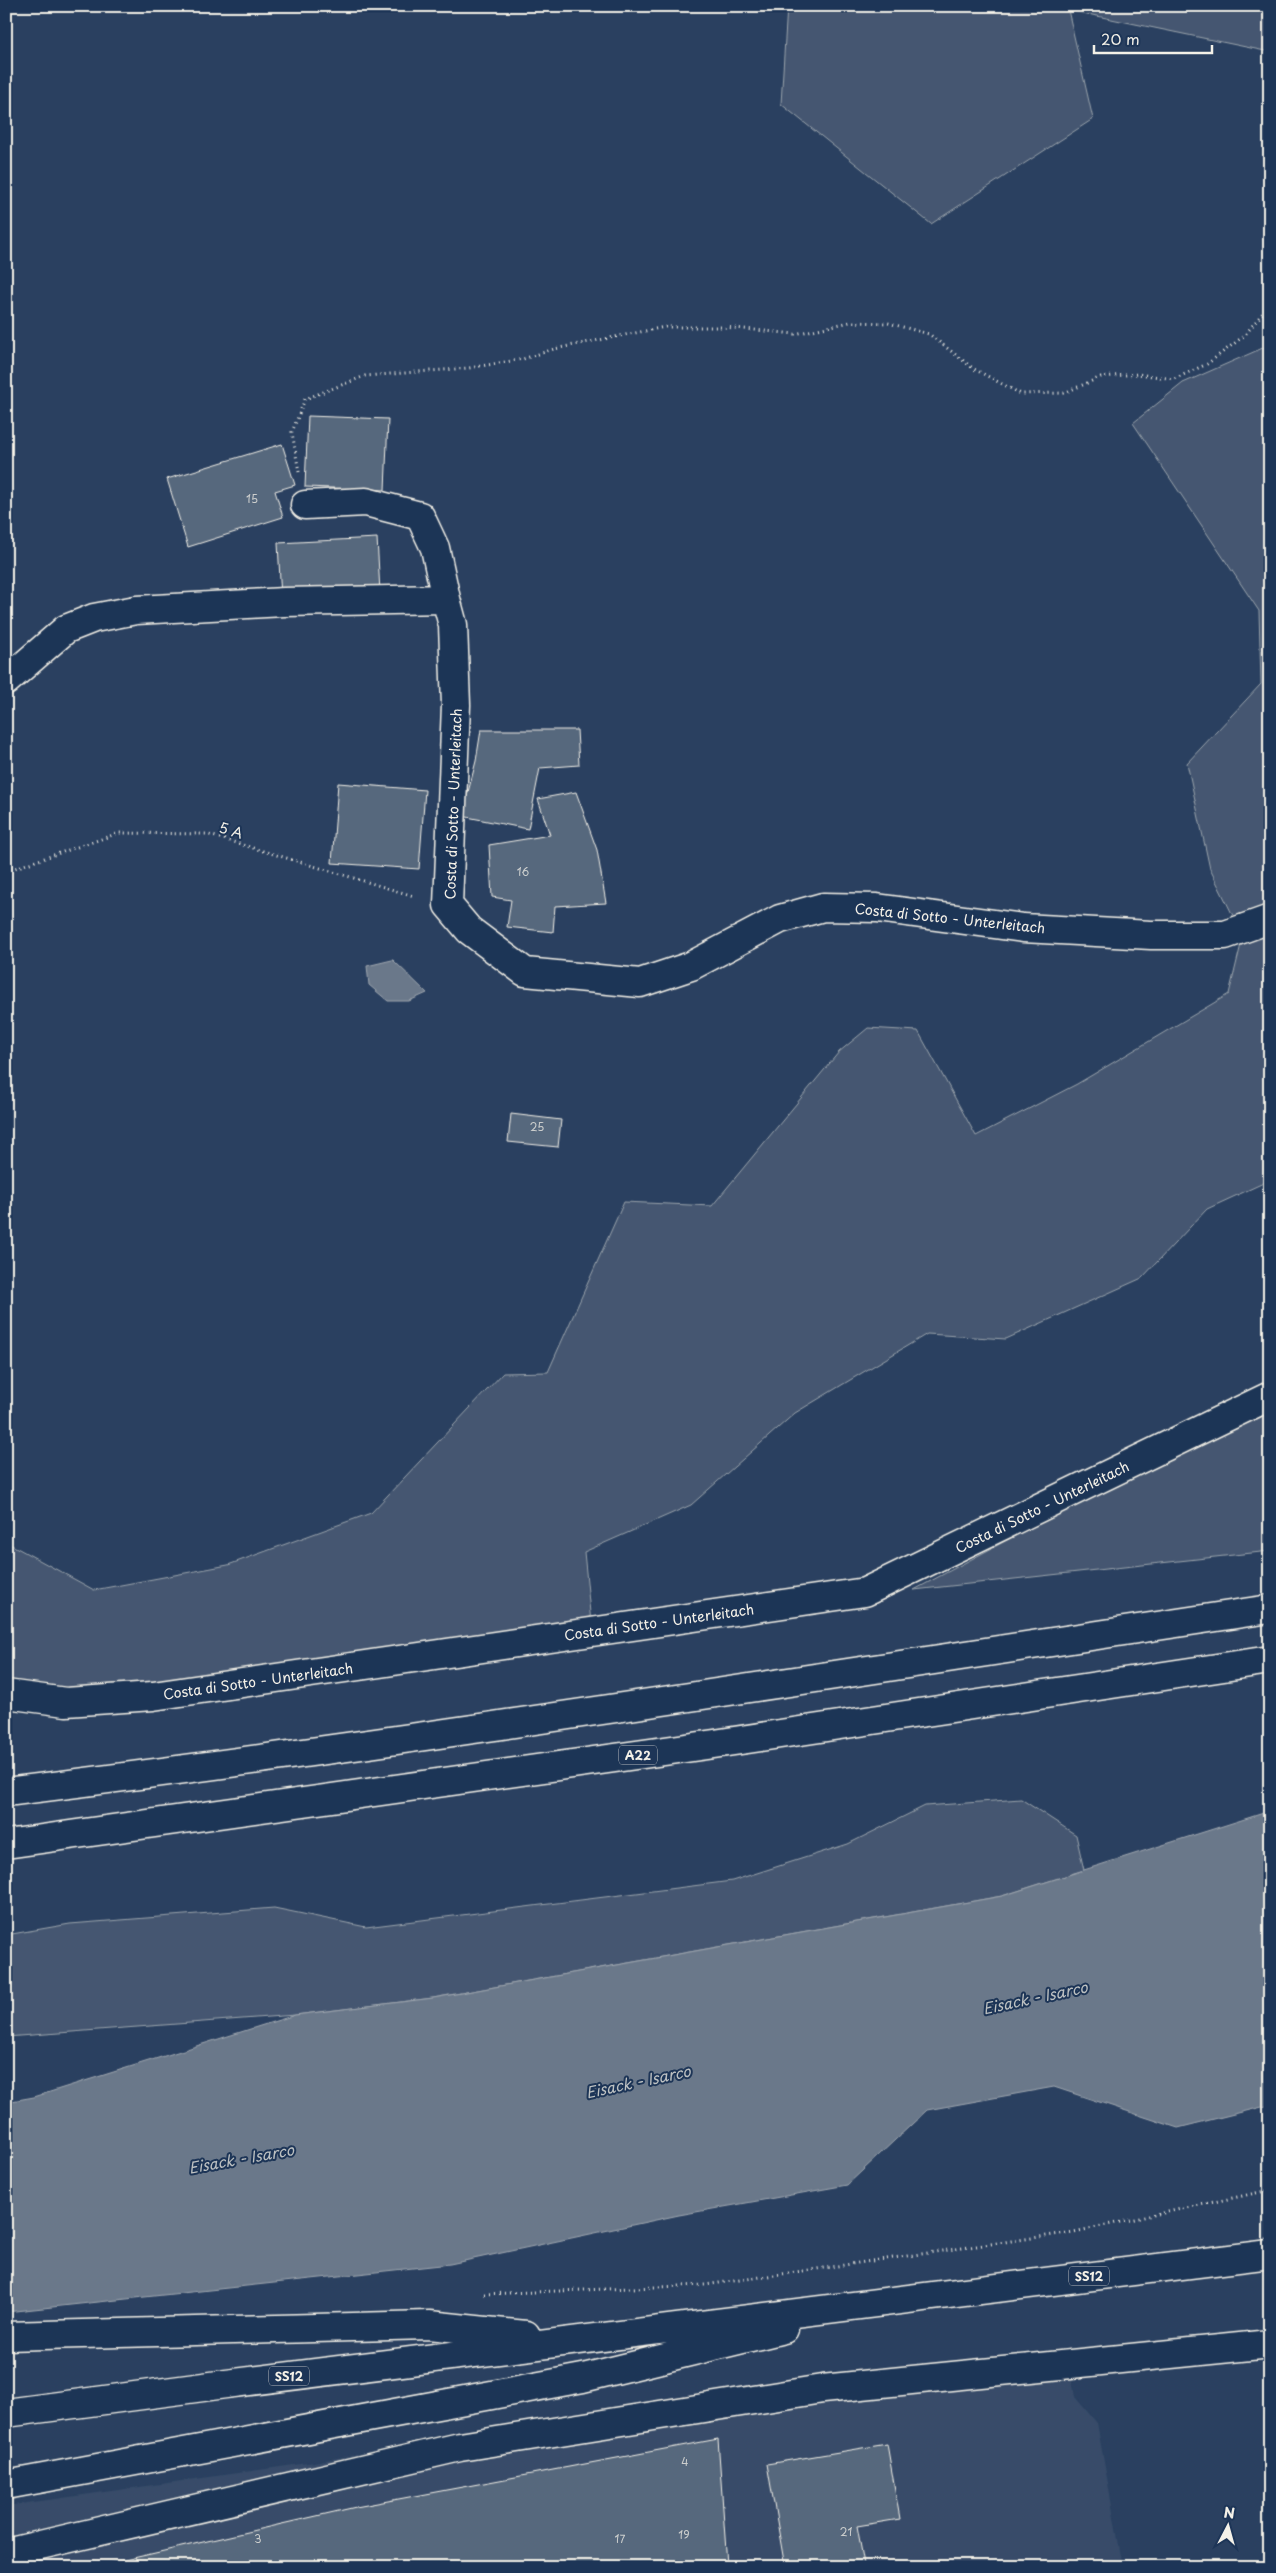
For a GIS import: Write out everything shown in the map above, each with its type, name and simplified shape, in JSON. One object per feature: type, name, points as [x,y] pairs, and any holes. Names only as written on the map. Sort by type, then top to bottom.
[{"type":"main road","name":"Costa di Sotto - Unterleitach","points":[[305,505],[366,502],[420,516],[434,548],[453,625],[456,705],[448,905],[469,930],[525,972],[640,982],[691,966],[780,919],[823,907],[877,908],[1023,928],[1151,935],[1226,935],[1270,919]]},
{"type":"main road","points":[[6,681],[66,629],[94,618],[136,610],[284,602],[446,599]]},
{"type":"main road","name":"Costa di Sotto - Unterleitach","points":[[6,1694],[66,1702],[153,1696],[865,1592],[1270,1396]]},
{"type":"main road","points":[[6,1792],[151,1774],[591,1712],[1270,1609]]},
{"type":"main road","name":"A22","points":[[6,1844],[714,1744],[1270,1660]]},
{"type":"main road","name":"SS12","points":[[6,2414],[572,2340],[1270,2254]]},
{"type":"main road","points":[[6,2485],[583,2378],[908,2299]]},
{"type":"main road","points":[[6,2336],[71,2336],[429,2325],[572,2340]]},
{"type":"main road","points":[[6,2553],[460,2447],[822,2389],[1270,2344]]},
{"type":"path","points":[[305,505],[292,432],[305,399],[365,376],[469,368],[523,359],[554,349],[665,327],[724,327],[795,334],[850,322],[878,322],[929,334],[974,369],[1021,394],[1064,393],[1101,376],[1138,374],[1174,379],[1207,364],[1244,336],[1270,304]]},
{"type":"path","name":"5 A","points":[[6,871],[119,833],[206,834],[448,905]]},
{"type":"path","points":[[477,2294],[705,2284],[1074,2232],[1270,2190]]},
{"type":"shaded area","points":[[787,6],[1270,6],[1270,52],[1068,10],[1093,119],[931,224],[781,104]]},
{"type":"shaded area","points":[[1265,347],[1270,350],[1270,1180],[1207,1209],[1142,1278],[1006,1339],[927,1334],[795,1413],[691,1505],[584,1552],[591,1623],[115,1689],[45,1690],[6,1683],[6,1542],[94,1590],[228,1565],[371,1513],[503,1373],[548,1372],[624,1202],[712,1206],[839,1052],[868,1028],[918,1031],[976,1136],[1077,1084],[1229,994],[1243,936],[1210,869],[1187,763],[1261,684],[1259,611],[1133,423],[1183,383]]},
{"type":"shaded area","points":[[1270,1399],[1270,1551],[914,1590]]},
{"type":"shaded area","points":[[1021,1799],[1076,1835],[1084,1870],[1002,1896],[433,1998],[295,2015],[6,2037],[6,1935],[70,1924],[274,1908],[366,1927],[732,1881],[848,1844],[925,1806]]},
{"type":"shaded area","points":[[1068,2357],[1075,2397],[1097,2423],[1123,2567],[6,2567],[6,2506],[308,2463],[697,2395]]},
{"type":"water","points":[[393,960],[427,993],[409,1001],[388,1001],[369,985],[367,966]]},
{"type":"water","name":"Eisack - Isarco","points":[[1270,1811],[1270,2105],[1178,2128],[1054,2087],[927,2110],[847,2185],[679,2215],[450,2264],[6,2312],[6,2102],[34,2097],[295,2015],[433,1998],[1002,1896]]},
{"type":"building","points":[[308,416],[388,419],[385,490],[305,487]]},
{"type":"building","points":[[282,444],[295,485],[275,491],[283,517],[188,547],[167,479]]},
{"type":"building","points":[[377,538],[380,592],[281,598],[278,543]]},
{"type":"building","points":[[481,730],[577,730],[579,765],[540,768],[528,829],[462,816],[476,761]]},
{"type":"building","points":[[338,783],[425,790],[419,869],[332,863]]},
{"type":"building","points":[[576,792],[597,850],[606,903],[555,906],[553,932],[507,927],[511,900],[492,897],[489,845],[550,835],[538,799]]},
{"type":"building","points":[[511,1114],[561,1120],[558,1147],[508,1142]]},
{"type":"building","points":[[718,2439],[727,2565],[94,2567],[356,2507]]},
{"type":"building","points":[[887,2444],[900,2519],[857,2526],[864,2564],[847,2567],[785,2567],[767,2464]]}]
